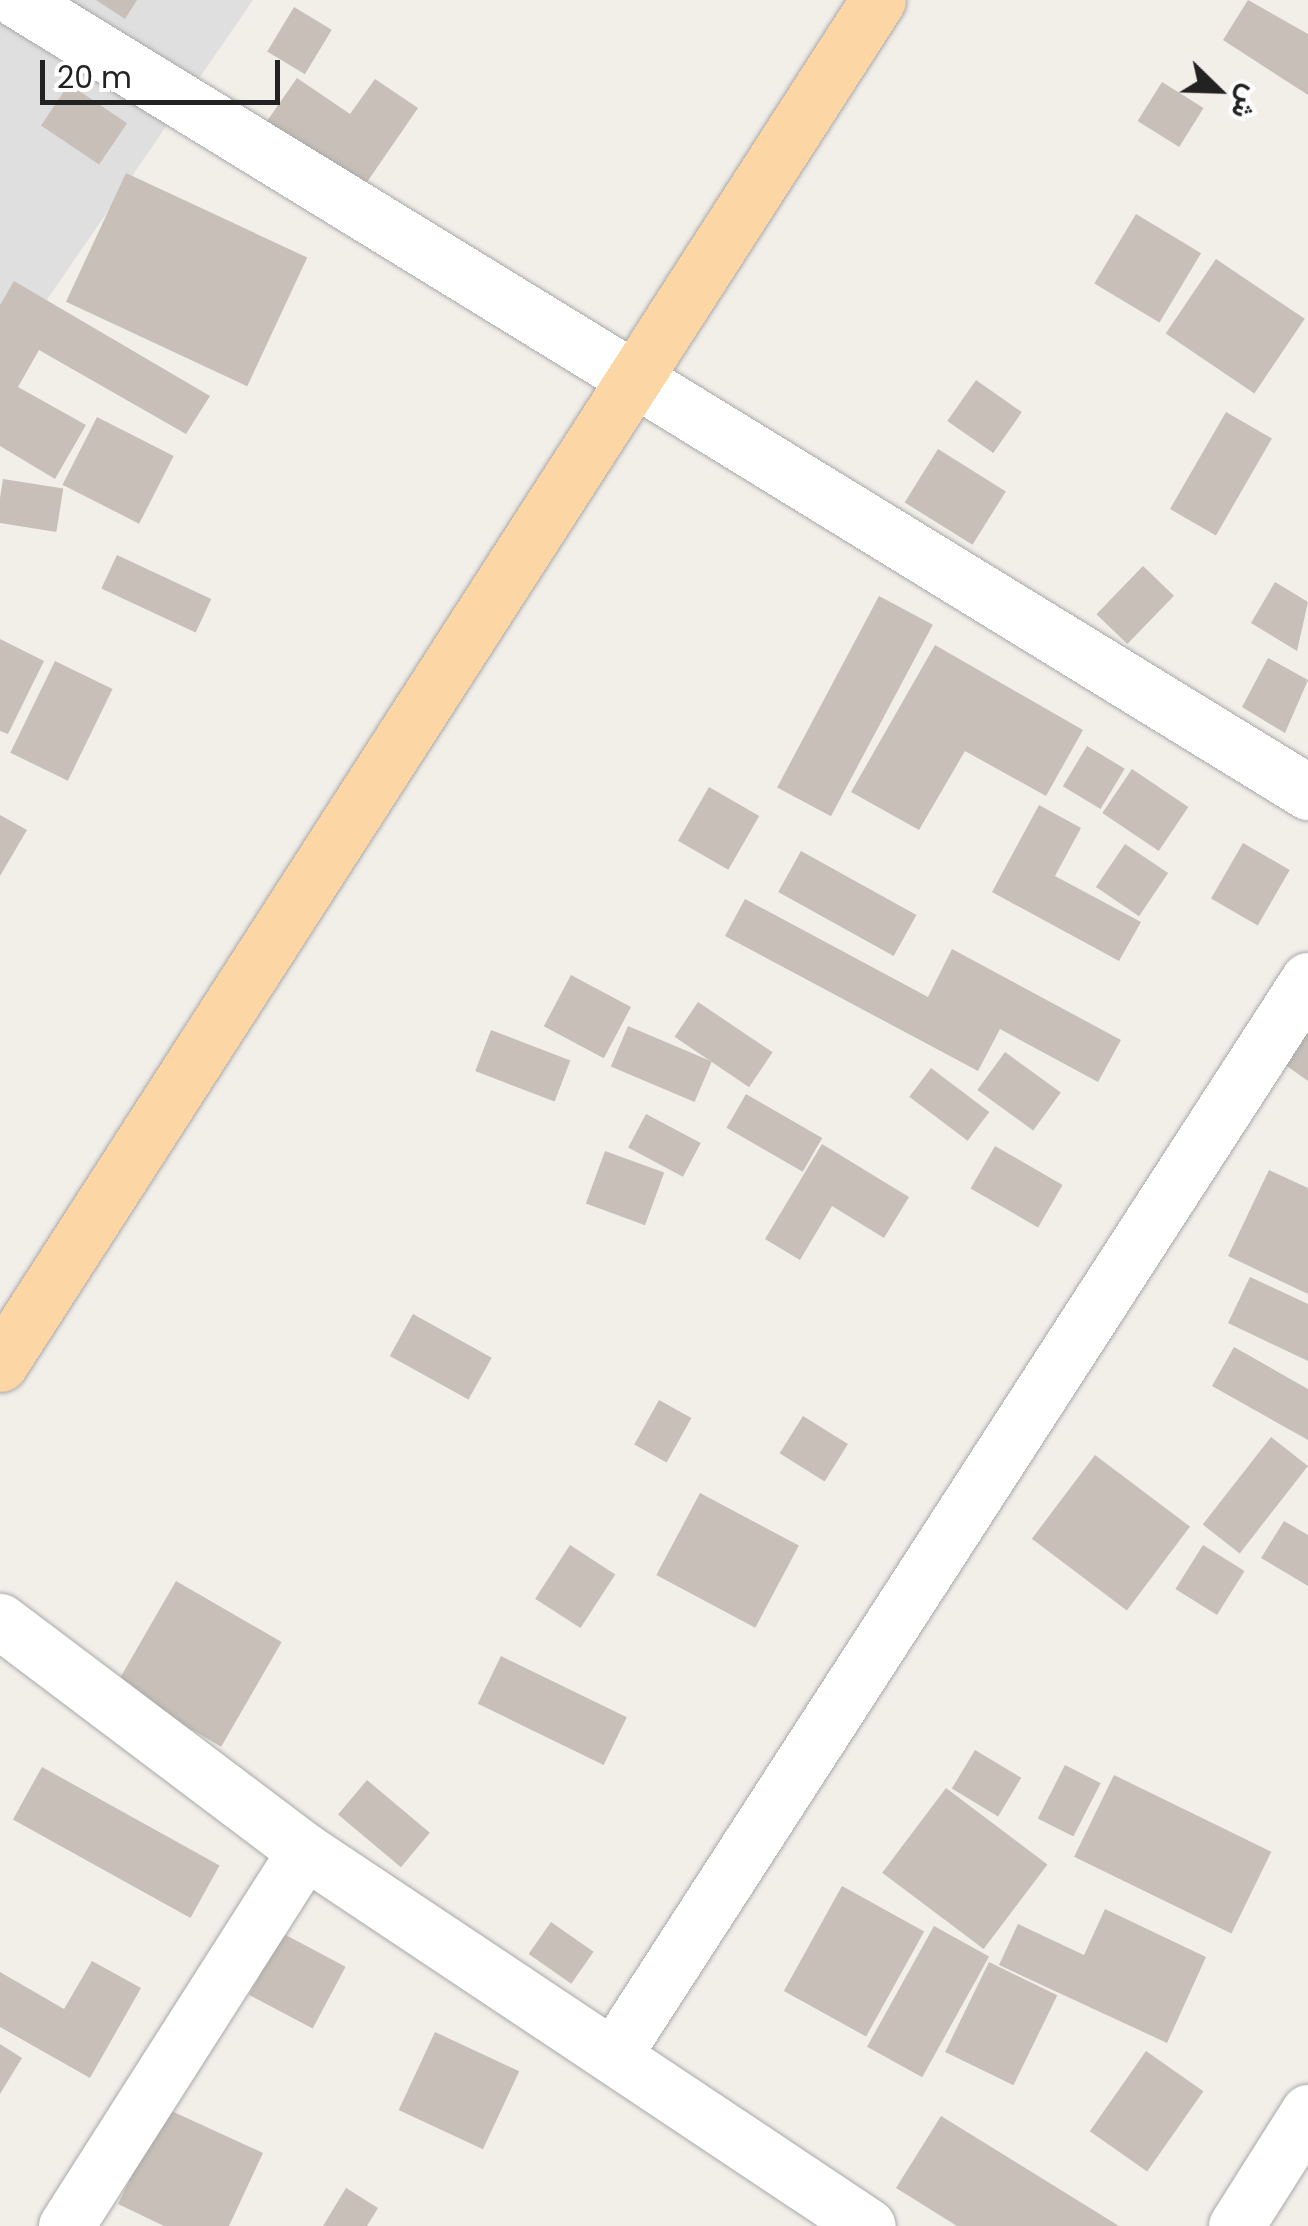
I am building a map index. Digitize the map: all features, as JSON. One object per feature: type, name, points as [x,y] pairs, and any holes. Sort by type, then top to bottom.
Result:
[{"type":"main road","points":[[0,1364],[878,0]]},
{"type":"street","points":[[16,0],[631,382],[1308,792]]},
{"type":"street","points":[[613,2056],[1308,980]]},
{"type":"street","points":[[0,1621],[305,1851],[613,2056],[793,2206],[868,2226]]},
{"type":"street","points":[[66,2226],[305,1851]]},
{"type":"street","points":[[1236,2226],[1308,2112]]},
{"type":"shaded area","points":[[0,0],[253,0],[0,368]]},
{"type":"building","points":[[96,0],[137,0],[125,19]]},
{"type":"building","points":[[1248,0],[1308,34],[1308,95],[1223,40]]},
{"type":"building","points":[[294,7],[332,30],[305,74],[267,52]]},
{"type":"building","points":[[297,78],[350,114],[375,79],[418,108],[345,214],[249,147]]},
{"type":"building","points":[[1162,82],[1204,108],[1179,147],[1138,121]]},
{"type":"building","points":[[69,84],[127,123],[99,165],[41,125]]},
{"type":"building","points":[[126,173],[307,258],[247,386],[66,302]]},
{"type":"building","points":[[1136,214],[1201,253],[1159,323],[1094,283]]},
{"type":"building","points":[[1216,259],[1305,319],[1254,393],[1166,334]]},
{"type":"building","points":[[14,281],[210,396],[186,434],[39,350],[18,387],[86,425],[55,479],[0,446],[0,305]]},
{"type":"building","points":[[976,380],[1022,412],[993,453],[947,421]]},
{"type":"building","points":[[1226,412],[1272,438],[1216,535],[1170,509]]},
{"type":"building","points":[[97,417],[174,456],[139,524],[62,485]]},
{"type":"building","points":[[938,449],[1006,491],[972,545],[905,502]]},
{"type":"building","points":[[3,479],[63,489],[56,532],[0,523]]},
{"type":"building","points":[[117,555],[211,599],[196,632],[101,589]]},
{"type":"building","points":[[1143,566],[1174,596],[1127,644],[1096,614]]},
{"type":"building","points":[[1275,582],[1308,602],[1297,651],[1251,623]]},
{"type":"building","points":[[879,596],[933,625],[831,816],[777,788]]},
{"type":"building","points":[[0,639],[44,661],[8,734],[0,731]]},
{"type":"building","points":[[935,645],[1083,730],[1046,796],[965,751],[919,830],[851,792]]},
{"type":"building","points":[[1268,658],[1308,680],[1285,733],[1242,707]]},
{"type":"building","points":[[55,661],[113,689],[68,781],[10,753]]},
{"type":"building","points":[[1087,746],[1125,769],[1101,809],[1063,786]]},
{"type":"building","points":[[1132,769],[1188,807],[1159,851],[1102,813]]},
{"type":"building","points":[[709,787],[759,816],[728,870],[678,841]]},
{"type":"building","points":[[1039,805],[1081,828],[1055,876],[1141,922],[1119,961],[992,892]]},
{"type":"building","points":[[0,815],[27,830],[0,876]]},
{"type":"building","points":[[1243,843],[1290,870],[1258,925],[1211,898]]},
{"type":"building","points":[[1125,844],[1168,873],[1139,916],[1096,887]]},
{"type":"building","points":[[801,851],[916,915],[894,956],[778,892]]},
{"type":"building","points":[[745,899],[928,997],[952,949],[1121,1040],[1098,1082],[1000,1029],[978,1071],[725,936]]},
{"type":"building","points":[[571,975],[631,1007],[604,1058],[544,1026]]},
{"type":"building","points":[[698,1002],[773,1052],[749,1087],[675,1037]]},
{"type":"building","points":[[628,1026],[712,1062],[695,1102],[611,1067]]},
{"type":"building","points":[[1308,1028],[1308,1081],[1284,1064]]},
{"type":"building","points":[[491,1030],[570,1060],[555,1102],[475,1071]]},
{"type":"building","points":[[1005,1052],[1061,1093],[1033,1131],[977,1090]]},
{"type":"building","points":[[931,1068],[989,1112],[968,1141],[909,1097]]},
{"type":"building","points":[[746,1094],[822,1138],[803,1172],[726,1128]]},
{"type":"building","points":[[646,1114],[701,1143],[683,1177],[628,1148]]},
{"type":"building","points":[[822,1144],[909,1197],[884,1238],[832,1206],[800,1260],[765,1239]]},
{"type":"building","points":[[995,1146],[1063,1185],[1038,1227],[970,1188]]},
{"type":"building","points":[[605,1151],[664,1173],[645,1225],[586,1204]]},
{"type":"building","points":[[1269,1170],[1308,1188],[1308,1294],[1228,1256]]},
{"type":"building","points":[[1250,1277],[1308,1304],[1308,1361],[1228,1323]]},
{"type":"building","points":[[413,1314],[492,1358],[468,1400],[390,1356]]},
{"type":"building","points":[[1234,1347],[1308,1389],[1308,1440],[1212,1386]]},
{"type":"building","points":[[659,1400],[691,1418],[667,1463],[634,1445]]},
{"type":"building","points":[[803,1416],[848,1444],[825,1481],[780,1453]]},
{"type":"building","points":[[1271,1437],[1308,1466],[1240,1553],[1203,1524]]},
{"type":"building","points":[[1095,1455],[1190,1527],[1127,1610],[1032,1539]]},
{"type":"building","points":[[700,1493],[799,1546],[755,1628],[656,1575]]},
{"type":"building","points":[[1284,1521],[1308,1535],[1308,1586],[1261,1558]]},
{"type":"building","points":[[570,1545],[615,1574],[580,1628],[535,1599]]},
{"type":"building","points":[[1203,1545],[1245,1571],[1217,1615],[1175,1589]]},
{"type":"building","points":[[176,1581],[282,1642],[221,1747],[116,1686]]},
{"type":"building","points":[[501,1656],[627,1717],[604,1765],[478,1704]]},
{"type":"building","points":[[975,1750],[1021,1778],[998,1816],[952,1789]]},
{"type":"building","points":[[1065,1765],[1101,1783],[1073,1837],[1038,1818]]},
{"type":"building","points":[[42,1767],[220,1865],[190,1918],[13,1819]]},
{"type":"building","points":[[1114,1775],[1271,1852],[1231,1934],[1074,1857]]},
{"type":"building","points":[[367,1780],[430,1833],[401,1867],[338,1814]]},
{"type":"building","points":[[946,1788],[1047,1864],[984,1949],[882,1873]]},
{"type":"building","points":[[842,1886],[924,1932],[866,2037],[784,1991]]},
{"type":"building","points":[[1105,1909],[1206,1957],[1167,2043],[999,1965],[1018,1924],[1084,1955]]},
{"type":"building","points":[[551,1922],[594,1952],[571,1984],[529,1954]]},
{"type":"building","points":[[934,1926],[989,1957],[922,2077],[867,2047]]},
{"type":"building","points":[[282,1933],[346,1967],[313,2029],[249,1995]]},
{"type":"building","points":[[92,1961],[141,1988],[90,2078],[0,2027],[0,1972],[64,2009]]},
{"type":"building","points":[[989,1962],[1057,1995],[1013,2085],[945,2052]]},
{"type":"building","points":[[435,2032],[519,2071],[483,2149],[399,2110]]},
{"type":"building","points":[[0,2044],[22,2058],[0,2094]]},
{"type":"building","points":[[1146,2051],[1203,2091],[1147,2171],[1090,2131]]},
{"type":"building","points":[[165,2108],[263,2153],[229,2226],[164,2226],[118,2204]]},
{"type":"building","points":[[941,2116],[1119,2226],[957,2226],[896,2188]]},
{"type":"building","points":[[346,2188],[378,2208],[367,2226],[323,2226]]}]
